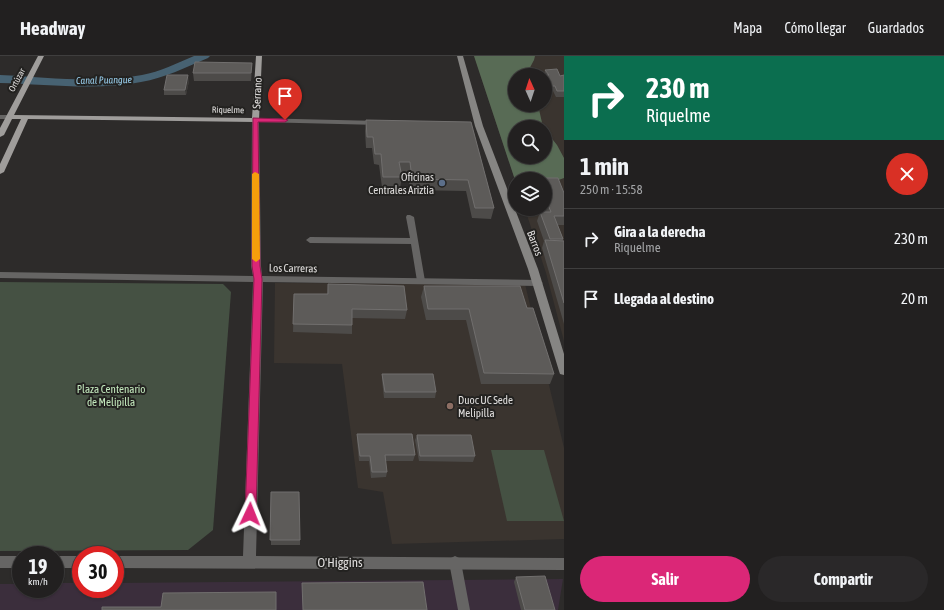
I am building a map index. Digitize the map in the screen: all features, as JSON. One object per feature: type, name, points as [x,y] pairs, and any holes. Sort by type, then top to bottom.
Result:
[{"type":"main road","name":"Ortúzar","points":[[0,135],[41,56]]},
{"type":"main road","name":"Serrano","points":[[255,120],[259,56]]},
{"type":"main road","name":"Riquelme","points":[[9,117],[255,120]]},
{"type":"main road","points":[[0,172],[26,117]]},
{"type":"street","name":"Barros","points":[[460,56],[475,126],[538,283],[561,352],[564,371]]},
{"type":"street","name":"Riquelme","points":[[0,117],[9,117]]},
{"type":"street","name":"Riquelme","points":[[255,120],[386,123]]},
{"type":"street","name":"Serrano","points":[[249,562],[258,279],[256,266],[255,120]]},
{"type":"street","name":"Los Carreras","points":[[0,275],[538,283]]},
{"type":"street","points":[[0,562],[12,562]]},
{"type":"street","name":"O'Higgins","points":[[124,562],[455,562],[564,564]]},
{"type":"lane","points":[[410,217],[421,281]]},
{"type":"lane","points":[[310,240],[414,241]]},
{"type":"lane","points":[[455,562],[464,610]]},
{"type":"shaded area","points":[[474,56],[564,56],[564,341],[546,273],[527,216],[552,216],[552,172],[512,172],[510,164],[552,164],[552,120],[508,120],[508,159]]},
{"type":"shaded area","name":"Duoc UC Sede Melipilla","points":[[275,283],[525,284],[564,448],[564,539],[392,544],[383,492],[358,488],[342,364],[274,363]]},
{"type":"shaded area","points":[[563,579],[558,610],[0,610],[0,584],[12,584],[12,598],[64,598],[64,583],[72,583],[72,598],[124,598],[124,583]]},
{"type":"green space","points":[[474,56],[535,56],[530,68],[508,68],[508,112],[540,112],[541,120],[508,120],[508,159]]},
{"type":"green space","points":[[552,139],[564,158],[564,178],[553,182],[552,172],[512,172],[510,164],[552,164]]},
{"type":"green space","name":"Plaza Centenario de Melipilla","points":[[0,282],[223,284],[231,292],[213,530],[188,550],[124,550],[124,546],[72,546],[72,551],[64,551],[64,546],[12,546],[12,551],[0,551]]},
{"type":"green space","points":[[491,450],[544,450],[564,521],[507,521]]},
{"type":"building","points":[[195,62],[252,63],[251,73],[193,73]]},
{"type":"building","points":[[552,69],[557,69],[560,76],[564,75],[564,91],[557,91],[555,86],[552,86]]},
{"type":"building","points":[[167,75],[188,75],[185,90],[164,90]]},
{"type":"building","points":[[366,120],[471,122],[494,208],[475,208],[468,180],[412,179],[410,162],[399,162],[402,177],[383,177],[381,154],[375,154],[373,137],[367,137]]},
{"type":"building","points":[[552,178],[558,178],[564,193],[564,216],[554,216],[563,239],[550,239],[541,216],[552,216]]},
{"type":"building","points":[[545,240],[564,241],[564,303]]},
{"type":"building","points":[[328,284],[404,286],[407,310],[352,309],[352,325],[293,324],[294,294],[328,294]]},
{"type":"building","points":[[424,286],[520,286],[527,308],[533,308],[554,374],[484,373],[469,309],[428,309]]},
{"type":"building","points":[[382,374],[433,374],[436,392],[385,392]]},
{"type":"building","points":[[357,434],[412,434],[415,455],[385,455],[387,472],[372,472],[370,456],[360,456]]},
{"type":"building","points":[[417,435],[471,435],[475,456],[420,456]]},
{"type":"building","points":[[271,492],[299,492],[300,540],[270,540]]},
{"type":"building","points":[[545,576],[555,610],[525,610],[516,577]]},
{"type":"building","points":[[423,582],[427,610],[303,610],[302,583]]},
{"type":"building","points":[[276,592],[276,610],[102,610],[102,607],[161,607],[163,593]]},
{"type":"waterway","name":"Canal Puangue","points":[[0,79],[70,82],[123,81],[148,77],[204,56]]},
{"type":"slow traffic","points":[[255,174],[256,259]]},
{"type":"place","name":"Oficinas Centrales Ariztia","points":[[442,183]]},
{"type":"place","name":"Duoc UC Sede Melipilla","points":[[450,406]]},
{"type":"route","points":[[250,514],[258,279],[256,266],[255,120],[285,120]]}]
